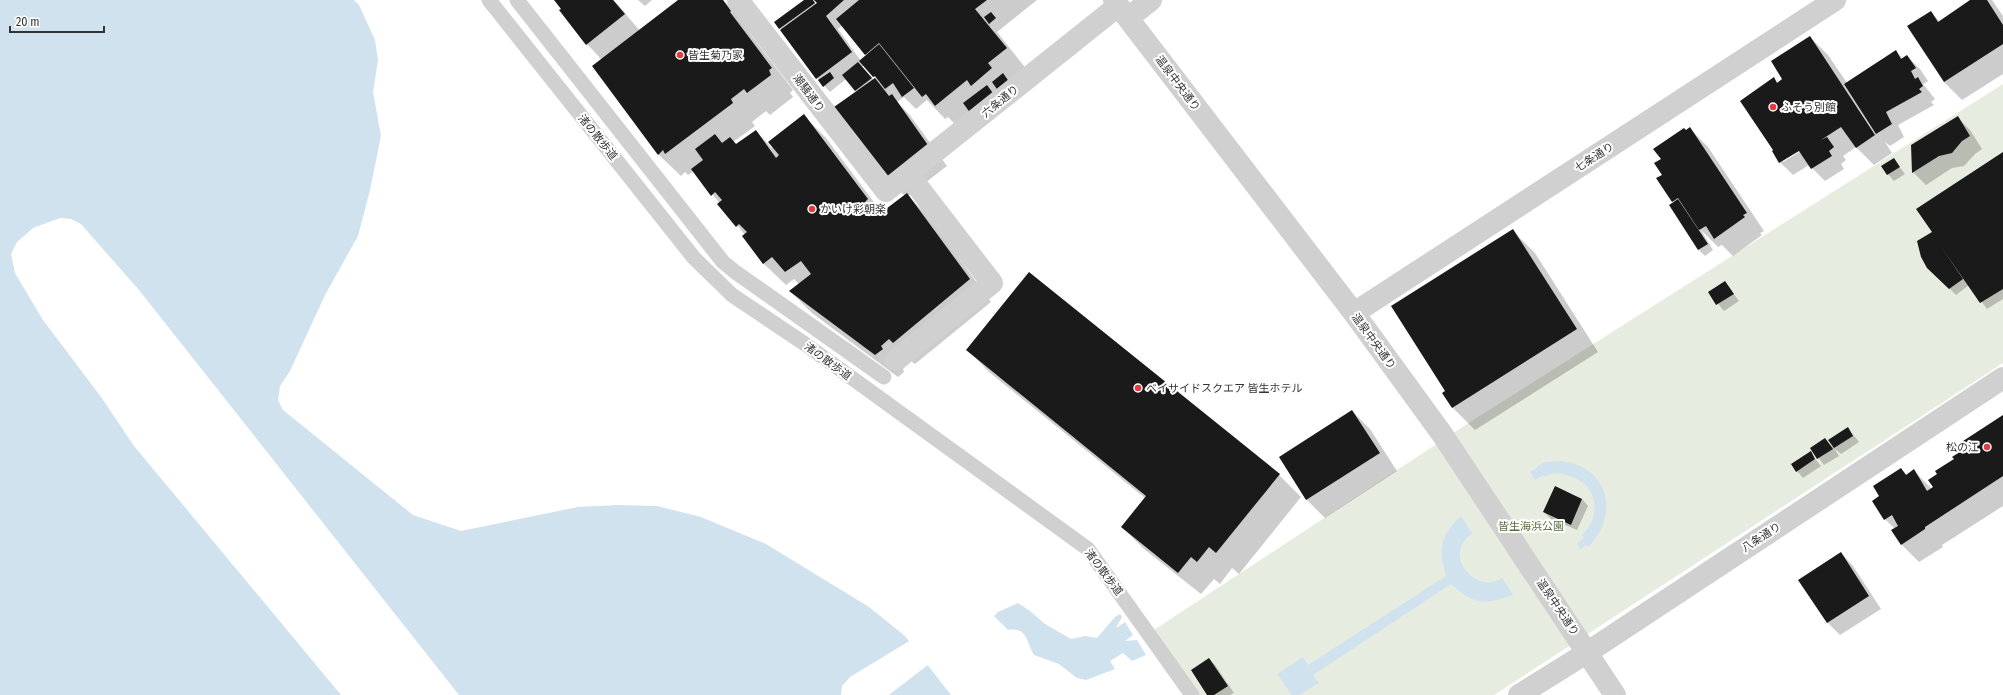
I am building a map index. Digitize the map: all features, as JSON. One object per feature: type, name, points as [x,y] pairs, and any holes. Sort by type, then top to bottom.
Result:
[{"type":"street","name":"潮騒通り","points":[[738,0],[880,186]]},
{"type":"street","name":"六条通り","points":[[880,186],[886,191],[1120,8],[1151,0]]},
{"type":"street","name":"七条通り","points":[[1354,313],[1835,0]]},
{"type":"street","name":"温泉中央通り","points":[[1120,8],[1354,313],[1442,434],[1616,695]]},
{"type":"street","points":[[890,368],[992,283],[908,174]]},
{"type":"street","name":"八条通り","points":[[1518,695],[1588,652],[2003,378]]},
{"type":"lane","name":"渚の散歩道","points":[[489,0],[694,258],[732,295],[874,394],[1088,549],[1192,695]]},
{"type":"lane","points":[[517,0],[723,262],[734,271],[890,368],[874,394]]},
{"type":"green space","name":"皆生海浜公園","points":[[2003,84],[2003,363],[1494,695],[1199,695],[1154,630],[1464,426]]},
{"type":"water","points":[[0,0],[354,0],[359,5],[375,40],[378,60],[373,92],[381,136],[370,190],[358,236],[325,295],[290,371],[280,386],[278,400],[283,410],[413,515],[461,531],[578,507],[618,505],[657,506],[701,517],[766,544],[869,607],[905,636],[951,695],[456,695],[193,362],[80,225],[61,220],[34,230],[19,243],[13,255],[17,272],[44,317],[136,444],[344,695],[0,695]]},
{"type":"water","points":[[1560,461],[1576,464],[1589,471],[1599,481],[1604,493],[1606,506],[1604,520],[1598,534],[1588,547],[1586,545],[1580,549],[1577,543],[1584,538],[1582,535],[1589,527],[1595,509],[1594,500],[1585,484],[1566,475],[1556,473],[1545,477],[1544,475],[1535,480],[1530,472],[1545,462]]},
{"type":"water","points":[[1461,516],[1472,533],[1463,543],[1460,553],[1461,562],[1465,569],[1470,575],[1478,580],[1486,582],[1494,582],[1502,578],[1513,595],[1494,600],[1480,601],[1466,596],[1451,584],[1313,675],[1319,683],[1299,695],[1292,695],[1277,674],[1303,657],[1308,665],[1446,576],[1442,558],[1443,543],[1449,530]]},
{"type":"water","points":[[1018,603],[1045,624],[1071,639],[1085,636],[1097,638],[1115,617],[1120,614],[1122,617],[1116,628],[1125,622],[1133,635],[1125,641],[1137,640],[1146,655],[1132,661],[1123,653],[1110,661],[1115,669],[1086,680],[1077,678],[1059,664],[1034,655],[1026,636],[1023,633],[1015,630],[1008,630],[994,616],[998,612]]},
{"type":"pier","points":[[60,218],[71,219],[81,224],[139,290],[459,695],[453,695],[429,667],[135,292],[79,227],[70,223],[61,222],[29,235],[20,244],[15,255],[15,260],[19,271],[45,316],[105,394],[137,443],[346,695],[341,695],[134,446],[101,397],[43,320],[15,273],[11,254],[17,242],[33,228]]},
{"type":"pier","points":[[911,640],[929,664],[889,695],[841,695],[842,686],[850,677]]},
{"type":"building","points":[[554,0],[613,0],[625,14],[586,45],[559,10],[561,9]]},
{"type":"building","points":[[678,0],[723,0],[731,11],[730,12],[772,68],[769,70],[771,75],[747,93],[744,89],[731,99],[733,103],[665,154],[663,150],[658,155],[592,66]]},
{"type":"building","points":[[804,0],[813,0],[815,3],[779,29],[774,22]]},
{"type":"building","points":[[814,0],[844,0],[826,16],[852,52],[816,79],[780,30],[817,3]]},
{"type":"building","points":[[859,0],[987,0],[975,9],[1007,48],[988,63],[992,68],[971,86],[967,80],[935,106],[926,94],[922,97],[879,43],[865,55],[836,19]]},
{"type":"building","points":[[1970,0],[1987,0],[2003,25],[2003,44],[1944,82],[1907,26],[1931,11],[1938,22]]},
{"type":"building","points":[[991,12],[996,18],[989,24],[984,17]]},
{"type":"building","points":[[1810,36],[1875,135],[1856,148],[1841,127],[1821,140],[1827,137],[1834,147],[1829,151],[1832,156],[1811,169],[1799,151],[1779,163],[1772,151],[1773,150],[1740,101],[1774,77],[1777,83],[1782,79],[1771,61]]},
{"type":"building","points":[[879,44],[914,88],[902,97],[893,83],[885,89],[875,76],[873,77],[859,61]]},
{"type":"building","points":[[1896,50],[1901,59],[1907,55],[1916,68],[1911,71],[1915,79],[1918,77],[1923,86],[1919,89],[1922,92],[1886,112],[1892,124],[1876,134],[1844,84]]},
{"type":"building","points":[[858,62],[872,78],[855,91],[842,75]]},
{"type":"building","points":[[830,72],[834,78],[823,87],[818,80]]},
{"type":"building","points":[[1003,73],[1010,83],[999,92],[992,82]]},
{"type":"building","points":[[875,78],[889,96],[892,94],[930,148],[888,179],[834,107]]},
{"type":"building","points":[[987,85],[995,96],[971,114],[963,103]]},
{"type":"building","points":[[804,114],[868,199],[863,204],[872,216],[877,213],[878,215],[907,193],[970,279],[893,343],[889,339],[881,346],[883,349],[875,355],[789,291],[811,274],[801,261],[785,272],[772,257],[763,264],[742,236],[747,232],[739,224],[736,227],[717,204],[722,200],[715,192],[711,196],[691,169],[703,160],[695,149],[715,134],[722,143],[730,137],[736,144],[756,130],[776,158],[779,155],[768,142]]},
{"type":"building","points":[[1958,116],[1970,136],[1962,141],[1952,153],[1939,156],[1912,173],[1911,145]]},
{"type":"building","points":[[1690,127],[1747,213],[1743,215],[1745,217],[1714,239],[1706,226],[1699,230],[1678,198],[1672,202],[1656,178],[1662,175],[1654,163],[1661,159],[1653,149],[1684,128],[1686,130]]},
{"type":"building","points":[[2003,152],[2003,289],[1980,303],[1940,245],[1963,279],[1949,289],[1927,268],[1921,257],[1917,241],[1932,232],[1916,209]]},
{"type":"building","points":[[1894,158],[1900,167],[1887,175],[1881,166]]},
{"type":"building","points":[[1678,199],[1708,244],[1698,250],[1669,205]]},
{"type":"building","points":[[1513,229],[1577,329],[1452,408],[1442,393],[1445,391],[1391,306]]},
{"type":"building","points":[[1029,272],[1280,474],[1216,553],[1209,547],[1197,562],[1191,557],[1178,573],[1121,527],[1146,496],[966,350]]},
{"type":"building","points":[[1725,281],[1734,294],[1716,305],[1708,292]]},
{"type":"building","points":[[1352,410],[1380,453],[1306,500],[1279,457]]},
{"type":"building","points":[[2003,415],[2003,476],[1925,527],[1925,529],[1901,545],[1891,530],[1898,526],[1892,515],[1884,520],[1872,501],[1879,496],[1873,486],[1901,468],[1906,475],[1914,469],[1927,491],[1933,487],[1928,480],[1937,474],[1935,471],[1954,459],[1952,457],[1964,449],[1960,443]]},
{"type":"building","points":[[1848,427],[1853,436],[1834,448],[1828,440]]},
{"type":"building","points":[[1825,438],[1833,449],[1817,459],[1810,448]]},
{"type":"building","points":[[1811,451],[1815,459],[1796,472],[1791,464]]},
{"type":"building","points":[[1555,486],[1582,499],[1571,525],[1543,512]]},
{"type":"building","points":[[1841,552],[1869,596],[1827,623],[1798,580]]},
{"type":"building","points":[[1209,658],[1228,686],[1214,695],[1207,695],[1191,670]]},
{"type":"place","name":"皆生菊乃家","points":[[680,55]]},
{"type":"place","name":"ふそう別館","points":[[1773,107]]},
{"type":"place","name":"かいけ彩朝楽","points":[[812,209]]},
{"type":"place","name":"ベイサイドスクエア 皆生ホテル","points":[[1138,388]]},
{"type":"place","name":"松の江","points":[[1987,447]]}]
